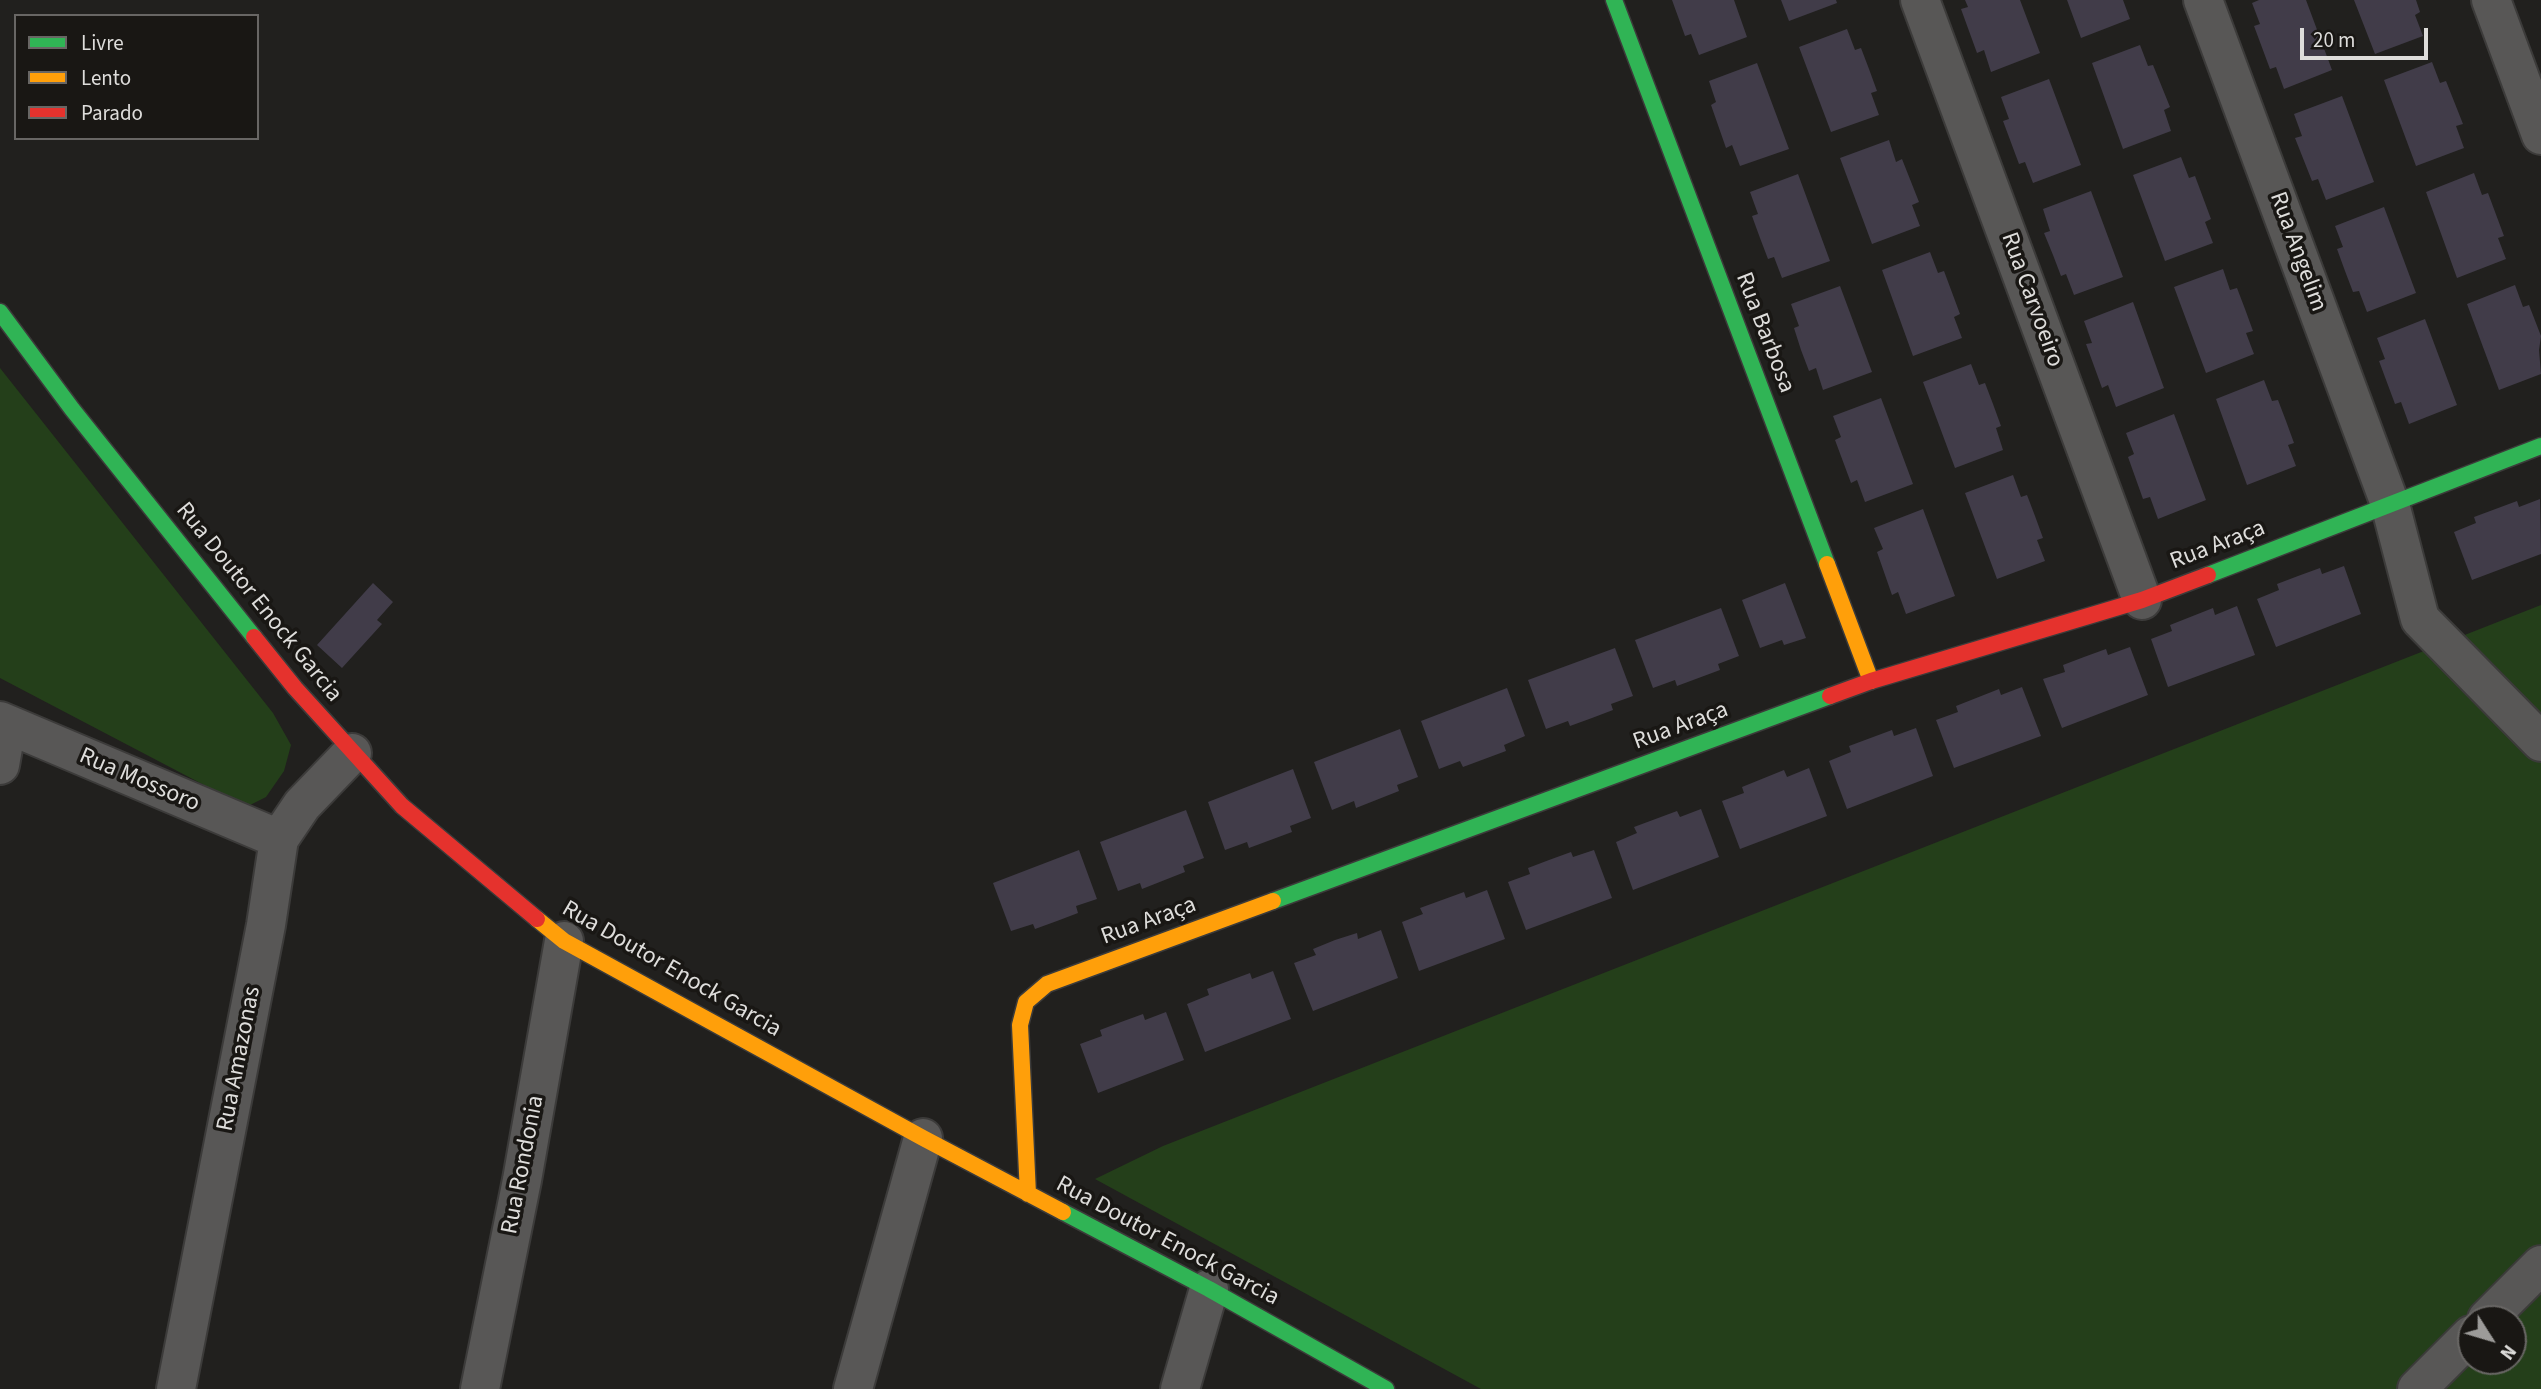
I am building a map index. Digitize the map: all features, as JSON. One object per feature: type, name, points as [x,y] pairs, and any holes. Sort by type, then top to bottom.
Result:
[{"type":"street","name":"Rua Barbosa","points":[[1614,0],[1871,681]]},
{"type":"street","name":"Rua Carvoeiro","points":[[1920,0],[2142,600]]},
{"type":"street","name":"Rua Angelim","points":[[2203,0],[2390,505],[2420,619],[2541,741]]},
{"type":"street","points":[[2491,0],[2541,135]]},
{"type":"street","name":"Rua Doutor Enock Garcia","points":[[0,312],[72,409],[295,688],[352,753],[402,806],[565,941],[923,1138],[1209,1289],[1386,1389]]},
{"type":"street","name":"Rua Araça","points":[[1028,1194],[1020,1025],[1026,1002],[1047,984],[1871,681],[2142,600],[2541,446]]},
{"type":"street","points":[[0,765],[3,723]]},
{"type":"street","name":"Rua Mossoro","points":[[3,723],[279,839]]},
{"type":"street","name":"Rua Amazonas","points":[[176,1389],[266,925],[279,839],[302,805],[352,753]]},
{"type":"street","name":"Rua Rondonia","points":[[480,1389],[522,1180],[565,941]]},
{"type":"street","points":[[853,1389],[923,1138]]},
{"type":"street","points":[[2501,1305],[2541,1265]]},
{"type":"street","points":[[1180,1389],[1209,1289]]},
{"type":"street","points":[[2417,1389],[2457,1349]]},
{"type":"green space","points":[[0,368],[273,713],[291,745],[284,771],[266,797],[246,807],[0,678]]},
{"type":"green space","points":[[2541,605],[2541,1389],[1481,1389],[1095,1179],[1163,1146]]},
{"type":"building","points":[[1672,0],[1734,0],[1747,37],[1699,55],[1691,34],[1685,36]]},
{"type":"building","points":[[1781,0],[1836,0],[1837,3],[1789,21]]},
{"type":"building","points":[[1965,0],[2020,0],[2040,53],[1991,72],[1984,50],[1977,53],[1961,9],[1968,7]]},
{"type":"building","points":[[2067,0],[2123,0],[2130,19],[2081,38]]},
{"type":"building","points":[[2259,0],[2306,0],[2332,70],[2284,89],[2276,67],[2270,69],[2254,26],[2260,24],[2252,3]]},
{"type":"building","points":[[2354,0],[2416,0],[2420,12],[2415,15],[2423,36],[2375,54]]},
{"type":"building","points":[[1847,29],[1855,50],[1861,48],[1869,69],[1877,91],[1871,93],[1879,115],[1831,132],[1799,47]]},
{"type":"building","points":[[2140,45],[2148,66],[2153,65],[2170,107],[2164,110],[2171,131],[2123,149],[2092,63]]},
{"type":"building","points":[[2432,62],[2440,83],[2446,81],[2463,124],[2456,126],[2464,148],[2416,166],[2384,80]]},
{"type":"building","points":[[1757,63],[1789,149],[1740,166],[1732,145],[1726,148],[1711,105],[1716,102],[1709,81]]},
{"type":"building","points":[[2049,79],[2081,165],[2033,183],[2025,162],[2019,164],[2003,121],[2009,119],[2001,97]]},
{"type":"building","points":[[2342,96],[2374,182],[2326,200],[2318,179],[2312,181],[2295,138],[2302,136],[2294,114]]},
{"type":"building","points":[[1889,140],[1896,162],[1902,159],[1919,202],[1912,205],[1920,226],[1872,244],[1840,158]]},
{"type":"building","points":[[2181,157],[2189,178],[2195,176],[2211,219],[2205,222],[2213,243],[2165,261],[2133,175]]},
{"type":"building","points":[[2474,173],[2482,195],[2488,193],[2504,236],[2498,238],[2506,259],[2457,278],[2426,192]]},
{"type":"building","points":[[1798,174],[1830,261],[1782,278],[1774,257],[1768,259],[1760,238],[1752,216],[1758,214],[1750,192]]},
{"type":"building","points":[[2091,191],[2123,277],[2074,295],[2066,274],[2061,276],[2044,233],[2050,231],[2043,209]]},
{"type":"building","points":[[2384,207],[2416,293],[2367,312],[2359,291],[2353,292],[2345,271],[2337,249],[2343,247],[2335,226]]},
{"type":"building","points":[[1930,252],[1938,273],[1944,271],[1960,314],[1954,317],[1962,338],[1913,356],[1882,270]]},
{"type":"building","points":[[2223,269],[2230,290],[2237,288],[2245,309],[2253,331],[2246,333],[2254,354],[2206,373],[2174,287]]},
{"type":"building","points":[[2515,285],[2523,307],[2529,305],[2541,336],[2541,374],[2499,390],[2467,304]]},
{"type":"building","points":[[1840,286],[1872,372],[1823,390],[1816,368],[1809,371],[1801,350],[1794,328],[1799,326],[1791,304]]},
{"type":"building","points":[[2133,302],[2164,388],[2116,407],[2108,385],[2102,388],[2086,344],[2092,343],[2084,321]]},
{"type":"building","points":[[2425,319],[2457,405],[2409,424],[2401,402],[2395,404],[2379,361],[2385,359],[2377,338]]},
{"type":"building","points":[[1971,364],[1979,385],[1985,383],[1993,404],[2001,426],[1996,428],[2003,450],[1955,468],[1923,382]]},
{"type":"building","points":[[2264,380],[2272,401],[2278,400],[2286,421],[2294,443],[2288,445],[2296,466],[2247,485],[2216,399]]},
{"type":"building","points":[[1881,398],[1913,484],[1865,502],[1857,480],[1851,483],[1835,440],[1841,437],[1833,416]]},
{"type":"building","points":[[2174,414],[2206,500],[2158,519],[2150,497],[2143,499],[2128,457],[2134,454],[2126,433]]},
{"type":"building","points":[[2013,475],[2021,497],[2027,495],[2035,516],[2043,538],[2037,540],[2045,561],[1997,579],[1965,493]]},
{"type":"building","points":[[2540,499],[2541,554],[2472,580],[2454,532],[2476,523],[2474,517],[2517,501],[2519,507]]},
{"type":"building","points":[[1923,509],[1955,596],[1906,614],[1898,592],[1892,595],[1877,552],[1883,549],[1874,528]]},
{"type":"building","points":[[2344,566],[2361,614],[2276,647],[2257,599],[2279,590],[2277,584],[2298,576],[2320,568],[2322,574]]},
{"type":"building","points":[[373,583],[393,602],[377,620],[382,624],[342,668],[317,645]]},
{"type":"building","points":[[1785,583],[1806,638],[1784,645],[1782,640],[1760,648],[1742,600]]},
{"type":"building","points":[[2237,606],[2255,655],[2168,687],[2151,639],[2172,631],[2170,625],[2213,608],[2215,615]]},
{"type":"building","points":[[1721,608],[1739,656],[1718,664],[1720,670],[1677,686],[1675,680],[1653,688],[1635,640]]},
{"type":"building","points":[[2130,647],[2148,695],[2062,728],[2043,679],[2065,672],[2063,665],[2084,657],[2106,649],[2108,655]]},
{"type":"building","points":[[1615,648],[1633,696],[1611,704],[1613,710],[1592,718],[1570,726],[1568,721],[1546,729],[1528,680]]},
{"type":"building","points":[[2022,687],[2041,736],[1954,768],[1936,720],[1958,712],[1956,706],[1999,689],[2001,695]]},
{"type":"building","points":[[1507,688],[1525,736],[1504,745],[1506,751],[1463,767],[1460,761],[1439,769],[1421,721]]},
{"type":"building","points":[[1916,728],[1933,776],[1847,809],[1829,761],[1851,752],[1849,746],[1892,730],[1894,736]]},
{"type":"building","points":[[1400,729],[1418,777],[1397,785],[1399,791],[1356,808],[1354,801],[1332,810],[1314,762]]},
{"type":"building","points":[[1809,768],[1827,816],[1740,849],[1722,801],[1744,793],[1742,787],[1784,770],[1787,777]]},
{"type":"building","points":[[1293,769],[1311,818],[1290,826],[1292,832],[1249,848],[1247,842],[1225,850],[1208,802]]},
{"type":"building","points":[[1701,809],[1719,857],[1633,890],[1616,842],[1637,833],[1634,827],[1677,811],[1680,817]]},
{"type":"building","points":[[1186,810],[1204,858],[1183,866],[1185,872],[1142,889],[1140,883],[1118,891],[1100,842]]},
{"type":"building","points":[[1079,850],[1097,899],[1076,906],[1078,913],[1057,921],[1035,929],[1033,924],[1011,931],[993,883]]},
{"type":"building","points":[[1594,850],[1612,898],[1526,930],[1508,882],[1530,874],[1528,868],[1549,860],[1571,852],[1573,857]]},
{"type":"building","points":[[1487,890],[1505,939],[1419,971],[1402,922],[1423,914],[1420,908],[1464,892],[1466,898]]},
{"type":"building","points":[[1381,930],[1398,978],[1313,1011],[1294,963],[1316,955],[1313,949],[1335,940],[1357,933],[1358,939]]},
{"type":"building","points":[[1273,971],[1291,1019],[1205,1052],[1187,1004],[1209,995],[1207,989],[1250,973],[1252,979]]},
{"type":"building","points":[[1166,1012],[1184,1060],[1098,1093],[1080,1044],[1102,1036],[1100,1030],[1121,1022],[1143,1014],[1145,1020]]},
{"type":"traffic: fast","points":[[1614,0],[1827,564]]},
{"type":"traffic: fast","points":[[0,312],[72,409],[254,637]]},
{"type":"traffic: fast","points":[[2208,575],[2541,446]]},
{"type":"traffic: fast","points":[[1273,901],[1830,696]]},
{"type":"traffic: fast","points":[[1063,1212],[1209,1289],[1386,1389]]},
{"type":"traffic: slow","points":[[1827,564],[1871,681]]},
{"type":"traffic: slow","points":[[1028,1194],[1020,1025],[1026,1002],[1047,984],[1273,901]]},
{"type":"traffic: slow","points":[[537,919],[564,941],[1063,1212]]},
{"type":"traffic: jam","points":[[1830,696],[1871,681],[2142,600],[2208,575]]},
{"type":"traffic: jam","points":[[254,637],[295,688],[402,806],[537,919]]}]
